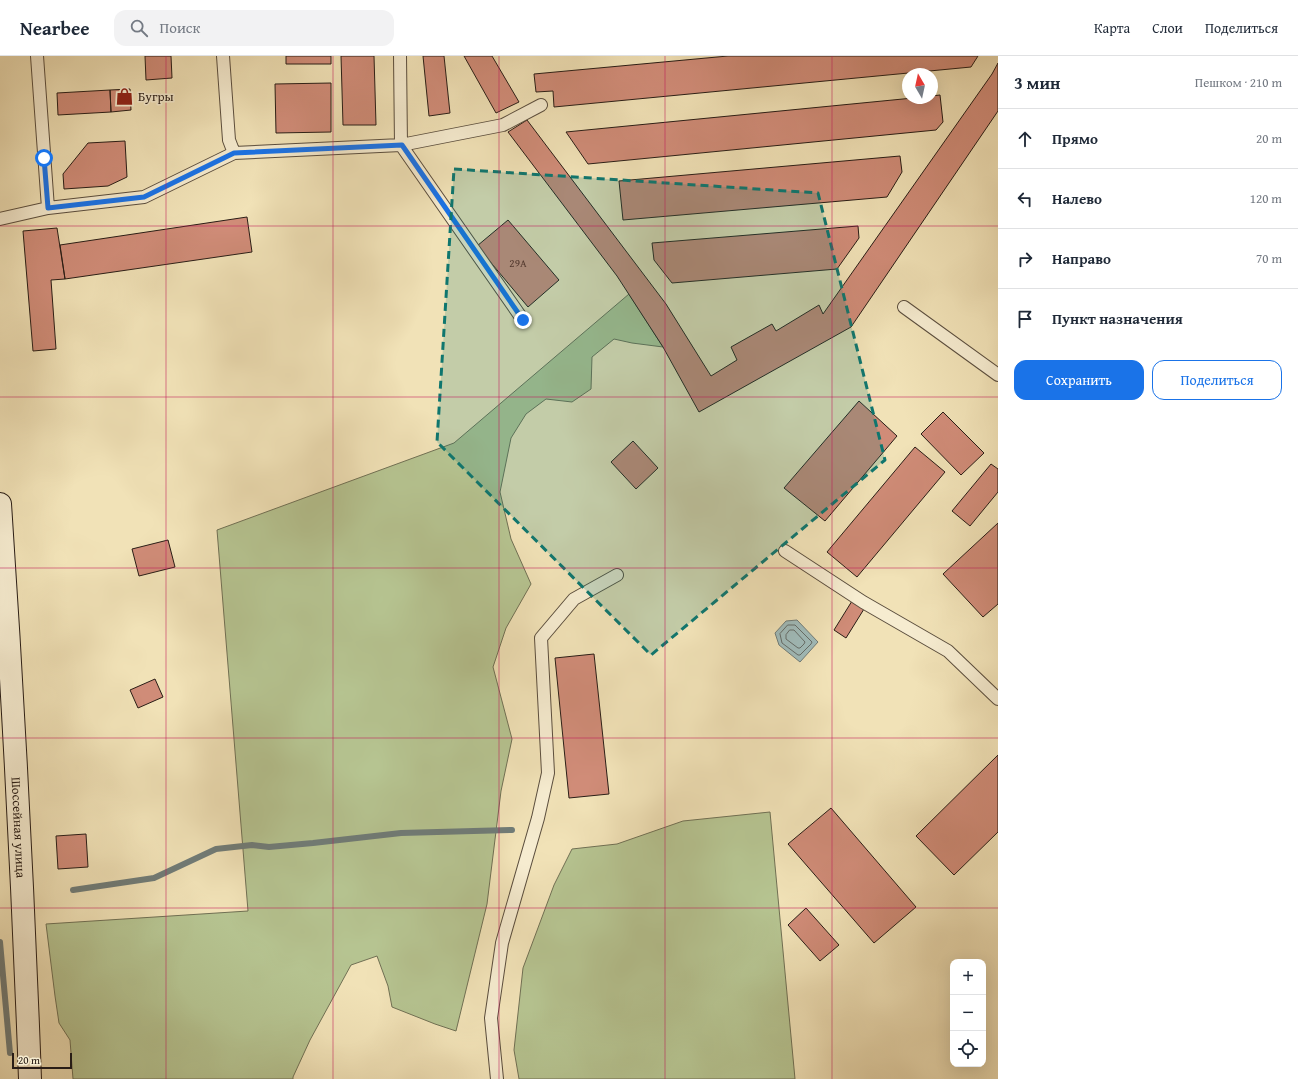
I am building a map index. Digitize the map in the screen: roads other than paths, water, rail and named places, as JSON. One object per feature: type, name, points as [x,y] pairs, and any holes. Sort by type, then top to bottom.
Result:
[{"type":"main road","name":"Шоссейная улица","points":[[0,504],[5,650],[24,921],[30,1079]]},
{"type":"lane","points":[[37,56],[48,208]]},
{"type":"lane","points":[[222,56],[229,140],[234,153]]},
{"type":"lane","points":[[400,56],[402,145],[523,320]]},
{"type":"lane","points":[[0,219],[48,208],[144,197],[234,153],[402,145],[503,125],[541,105]]},
{"type":"lane","points":[[904,307],[998,375]]},
{"type":"lane","points":[[786,551],[863,602],[948,652],[998,699]]},
{"type":"lane","points":[[497,1079],[491,1018],[502,943],[538,818],[548,772],[542,638],[574,599],[617,575]]},
{"type":"water","points":[[797,620],[818,642],[800,662],[779,645],[775,633],[786,621]]},
{"type":"waterway","points":[[73,890],[154,878],[216,849],[252,845],[269,847],[401,833],[512,830]]},
{"type":"waterway","points":[[0,942],[10,1053]]},
{"type":"place","name":"Бугры","points":[[125,96]]}]
